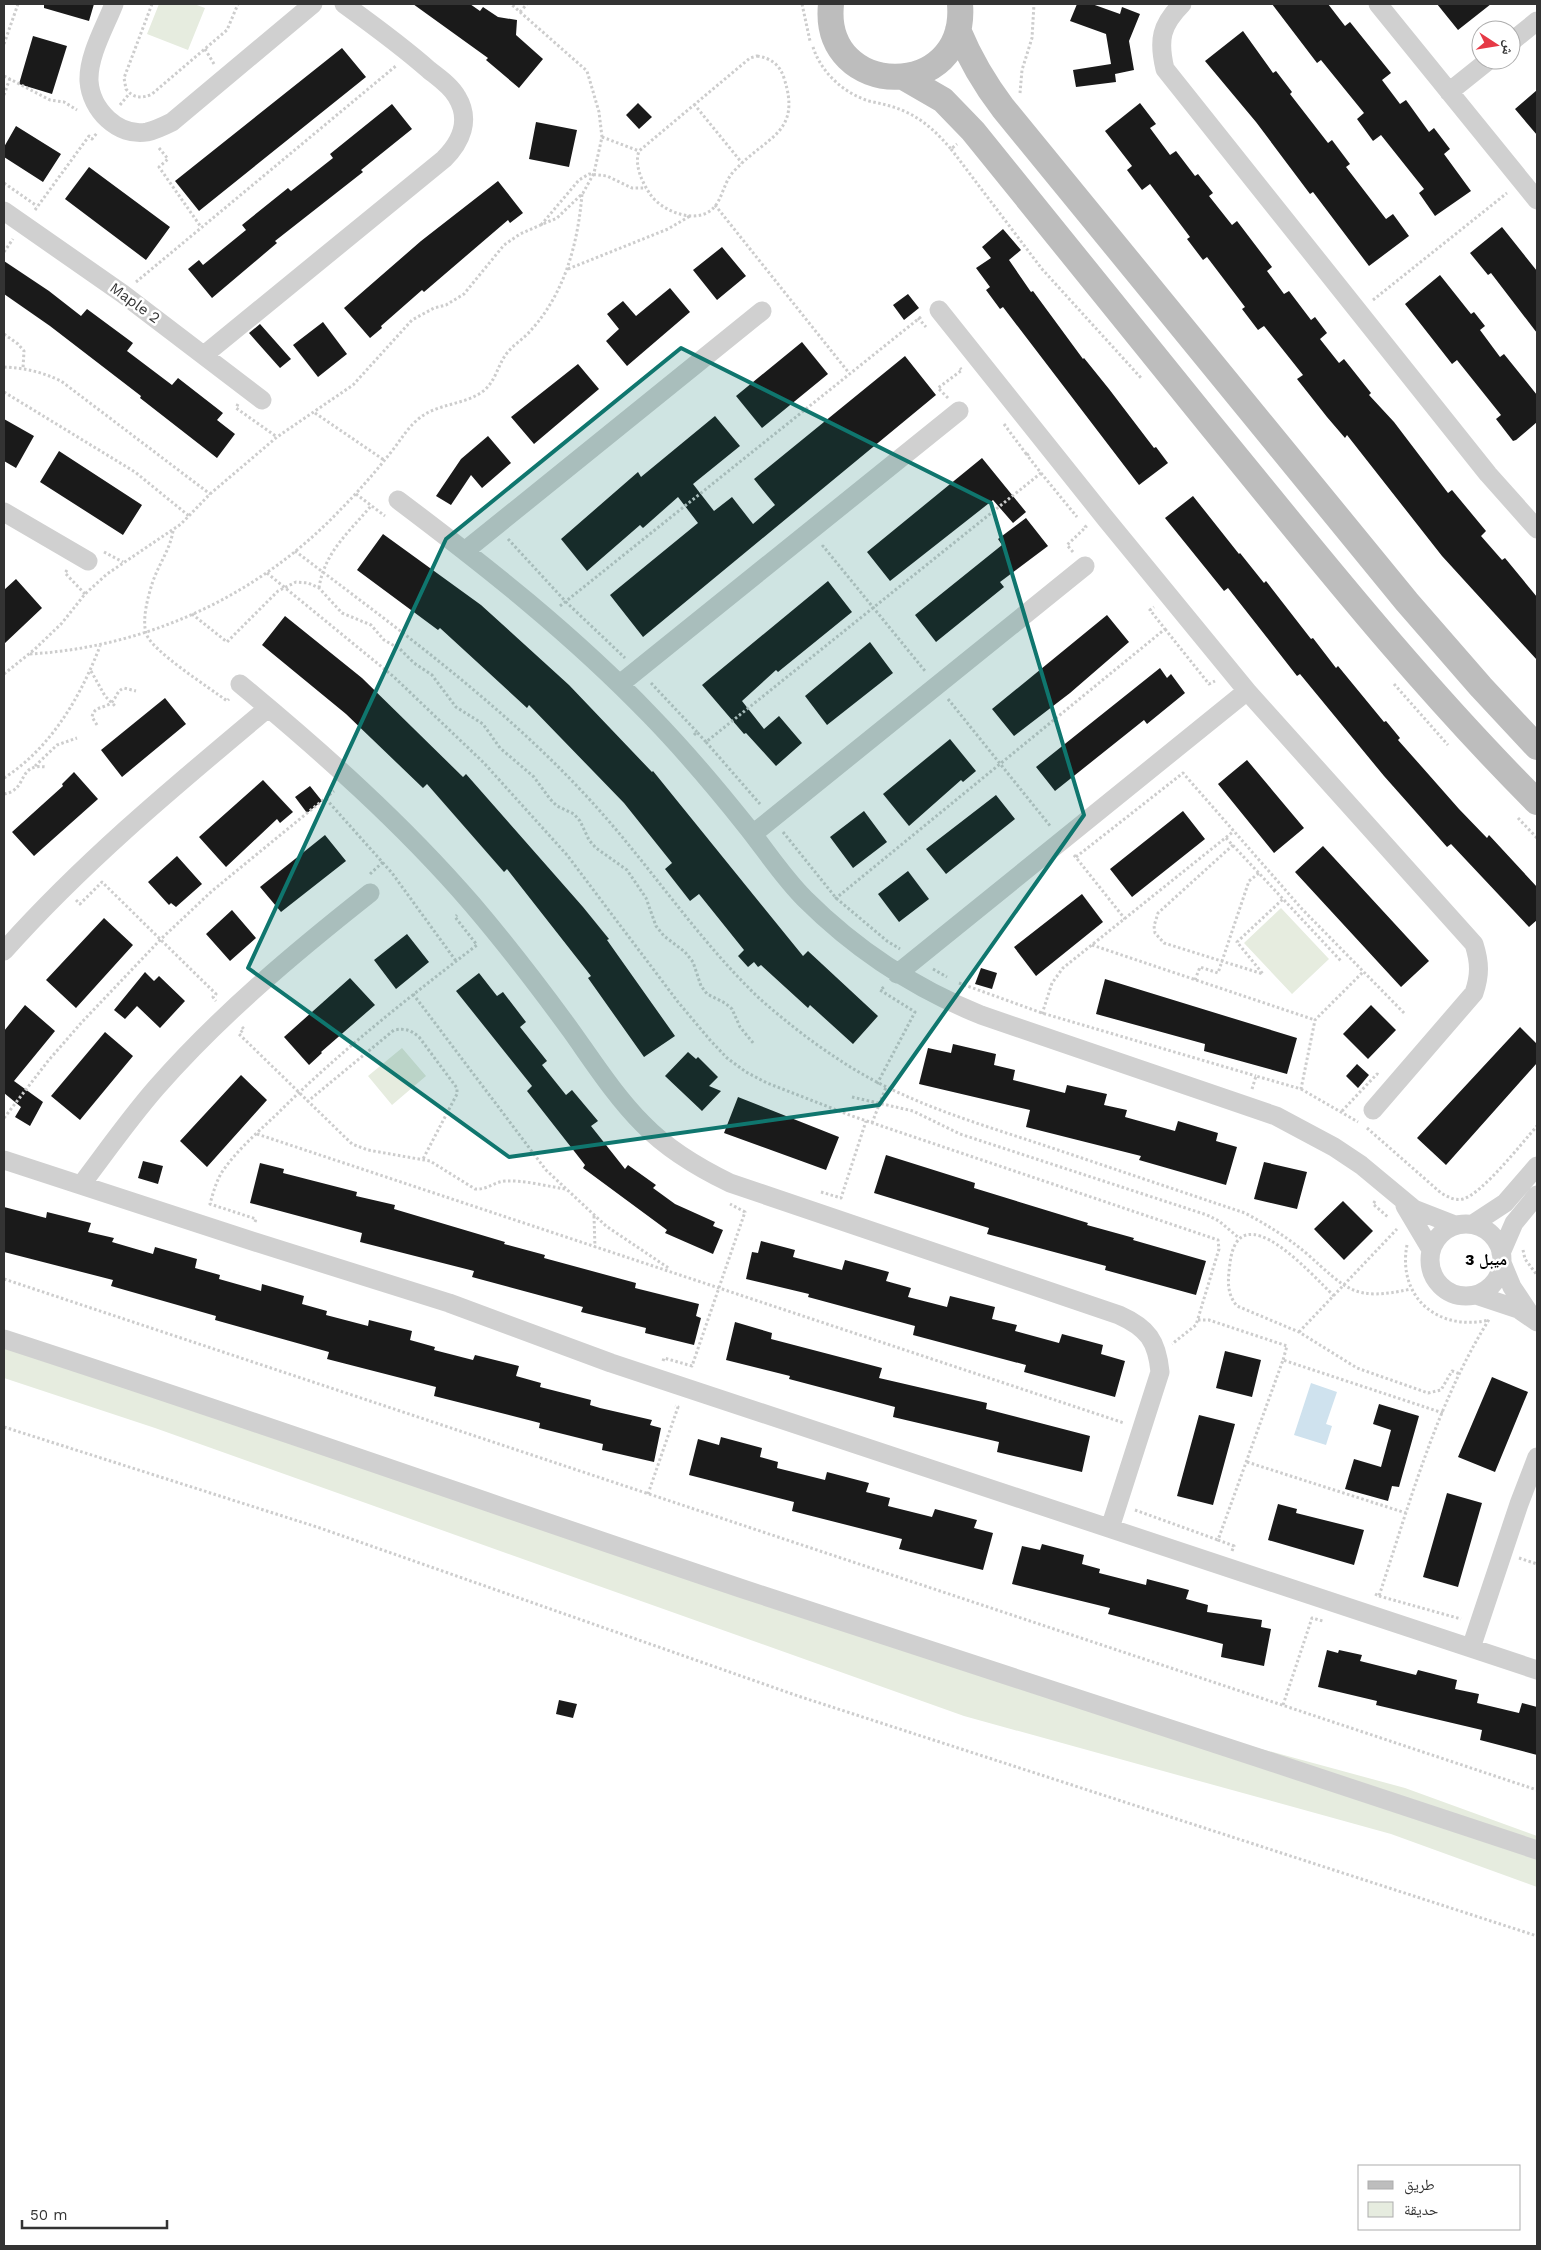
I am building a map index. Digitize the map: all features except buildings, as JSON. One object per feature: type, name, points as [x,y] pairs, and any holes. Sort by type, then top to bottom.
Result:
[{"type":"street","points":[[114,4],[93,61],[89,82],[98,108],[118,127],[131,132],[145,132],[172,122],[313,4]]},
{"type":"street","points":[[204,355],[436,165],[456,146],[463,130],[463,113],[457,97],[446,84],[411,54],[344,4]]},
{"type":"street","points":[[831,4],[830,16],[833,34],[841,50],[854,64],[869,73],[887,78],[905,78],[923,72],[939,62],[951,48],[958,30],[960,4]]},
{"type":"street","points":[[1182,4],[1170,16],[1162,32],[1160,51],[1165,69],[1488,474],[1537,529]]},
{"type":"street","points":[[1378,4],[1537,200]]},
{"type":"street","points":[[1521,34],[1537,21]]},
{"type":"street","points":[[958,30],[969,58],[984,84],[1003,108],[1407,602],[1481,687],[1537,747]]},
{"type":"street","points":[[1449,92],[1476,70]]},
{"type":"street","points":[[905,78],[943,100],[973,130],[1295,529],[1399,654],[1502,768],[1537,802]]},
{"type":"street","name":"Maple 2","points":[[4,212],[123,294],[262,400]]},
{"type":"street","points":[[939,310],[1168,596],[1247,691],[1342,800],[1474,944],[1479,960],[1479,977],[1474,993],[1372,1110]]},
{"type":"street","points":[[466,550],[762,311]]},
{"type":"street","points":[[620,684],[959,411]]},
{"type":"street","points":[[398,500],[466,550],[547,617],[620,684],[680,746],[753,834],[777,867],[819,912],[864,951],[897,974],[952,1003],[1276,1116],[1320,1139],[1361,1166],[1402,1201],[1427,1216],[1488,1231],[1494,1237],[1512,1287],[1535,1320]]},
{"type":"street","points":[[5,515],[88,561]]},
{"type":"street","points":[[753,834],[1084,566]]},
{"type":"street","points":[[240,684],[341,770],[432,859],[547,998],[619,1098],[644,1125],[672,1149],[702,1169],[730,1183],[1119,1315],[1136,1323],[1150,1336],[1158,1353],[1160,1372],[1110,1528]]},
{"type":"street","points":[[897,974],[1247,691]]},
{"type":"street","points":[[4,951],[64,887],[128,827],[268,708]]},
{"type":"street","points":[[81,1185],[124,1127],[157,1088],[228,1013],[276,969],[370,893]]},
{"type":"street","points":[[4,1160],[449,1303],[658,1378],[1537,1670]]},
{"type":"street","points":[[1430,1248],[1437,1237],[1505,1203],[1537,1165]]},
{"type":"street","points":[[1476,1295],[1491,1286],[1496,1279],[1514,1223],[1537,1195]]},
{"type":"street","points":[[1402,1201],[1430,1248],[1430,1269],[1435,1280],[1443,1289],[1453,1295],[1476,1295],[1502,1302],[1535,1320]]},
{"type":"street","points":[[4,1339],[179,1396],[744,1589],[1236,1749],[1537,1850]]},
{"type":"street","points":[[1471,1648],[1518,1504],[1537,1458]]},
{"type":"path","points":[[4,44],[18,4]]},
{"type":"path","points":[[152,4],[124,78],[124,84],[129,94],[136,97],[145,97],[152,94],[227,30],[238,4]]},
{"type":"path","points":[[4,674],[30,654],[106,574],[173,530],[210,494],[277,438],[353,385],[412,320],[446,305],[464,294],[504,245],[520,234],[557,218],[582,193],[594,173],[602,137],[597,104],[587,71],[511,4]]},
{"type":"path","points":[[520,12],[527,4]]},
{"type":"path","points":[[802,4],[808,34]]},
{"type":"path","points":[[123,294],[201,227],[411,54]]},
{"type":"path","points":[[757,56],[774,61],[783,74],[789,95],[786,123],[778,133],[742,162],[727,179],[715,205],[700,215],[692,216],[680,214],[660,205],[646,188],[638,171],[639,151],[694,104],[750,58],[757,56]]},
{"type":"path","points":[[4,76],[50,100],[64,102],[80,111]]},
{"type":"path","points":[[4,94],[10,78]]},
{"type":"path","points":[[4,252],[88,136],[92,139],[129,94]]},
{"type":"path","points":[[694,104],[742,162]]},
{"type":"path","points":[[145,132],[168,159],[159,167],[201,227]]},
{"type":"path","points":[[602,137],[639,151]]},
{"type":"path","points":[[539,227],[579,180],[594,173],[607,176],[632,188],[646,188]]},
{"type":"path","points":[[1358,312],[1522,181]]},
{"type":"path","points":[[4,183],[37,206]]},
{"type":"path","points":[[30,654],[58,652],[100,645],[146,633],[225,598],[267,573],[295,552],[340,511],[418,419],[442,405],[475,396],[491,383],[506,354],[531,331],[543,316],[567,270],[577,236],[582,193]]},
{"type":"path","points":[[715,205],[849,373]]},
{"type":"path","points":[[567,270],[668,229],[692,216]]},
{"type":"path","points":[[547,617],[918,318],[939,310]]},
{"type":"path","points":[[918,318],[931,333]]},
{"type":"path","points":[[4,334],[24,351],[23,368]]},
{"type":"path","points":[[956,363],[962,370],[938,388],[959,411]]},
{"type":"path","points":[[4,367],[23,368],[44,373],[61,381],[210,494]]},
{"type":"path","points":[[4,392],[135,472],[189,516]]},
{"type":"path","points":[[314,413],[384,460]]},
{"type":"path","points":[[1044,441],[1027,455],[1086,527],[1067,545],[1084,566]]},
{"type":"path","points":[[496,526],[566,602],[638,670],[706,742],[1041,473]]},
{"type":"path","points":[[318,588],[321,571],[328,557],[371,506]]},
{"type":"path","points":[[173,530],[170,546],[152,584],[146,616],[146,633],[152,643],[162,653],[227,701],[240,684]]},
{"type":"path","points":[[816,552],[823,546],[1125,919]]},
{"type":"path","points":[[295,552],[422,647],[509,720],[589,799],[726,964],[760,998],[797,1030],[877,1084],[951,1114],[1245,1213],[1278,1230],[1343,1286],[1373,1294],[1388,1294],[1412,1289]]},
{"type":"path","points":[[267,573],[394,677],[484,763],[527,808],[606,904],[678,1002],[727,1058],[767,1084],[866,1121],[1218,1240],[1219,1249],[1198,1320],[1192,1330],[1158,1353]]},
{"type":"path","points":[[192,614],[227,642],[284,587],[296,582],[308,583],[318,588],[335,608],[371,626],[384,640],[400,649],[414,663],[432,675],[456,707],[483,724],[500,748],[534,777],[557,806],[574,814],[596,848],[627,870],[638,883],[646,898],[656,926],[664,936],[685,952],[693,962],[704,990],[732,1009],[740,1028],[754,1044]]},
{"type":"path","points":[[1168,596],[1150,610],[1209,684],[1233,673]]},
{"type":"path","points":[[819,912],[1165,629]]},
{"type":"path","points":[[4,778],[24,762],[47,739],[64,718],[91,671],[100,645]]},
{"type":"path","points":[[91,671],[97,684],[116,707]]},
{"type":"path","points":[[97,724],[92,717],[93,712],[111,703],[119,690],[124,688],[136,692]]},
{"type":"path","points":[[680,746],[697,732]]},
{"type":"path","points":[[4,794],[15,790],[30,768],[35,766],[57,745],[76,738]]},
{"type":"path","points":[[24,762],[30,768]]},
{"type":"path","points":[[35,766],[46,767]]},
{"type":"path","points":[[4,1118],[48,1061],[82,1022],[161,939],[212,891],[334,792],[326,782],[341,770]]},
{"type":"path","points":[[1076,858],[1183,773],[1302,909],[1405,1014]]},
{"type":"path","points":[[326,799],[392,873],[456,961]]},
{"type":"path","points":[[1036,1033],[1048,992],[1057,975],[1234,831]]},
{"type":"path","points":[[1226,838],[1341,961]]},
{"type":"path","points":[[1233,846],[1158,913],[1154,926],[1156,933],[1164,943],[1263,974],[1237,942],[1284,900]]},
{"type":"path","points":[[1195,980],[1200,967],[1218,973],[1249,882],[1259,873]]},
{"type":"path","points":[[64,887],[80,904],[102,882],[216,994],[213,997],[244,1029],[239,1034],[352,1144],[368,1150],[423,1159],[437,1164],[475,1189],[483,1190],[502,1181],[565,1189]]},
{"type":"path","points":[[252,1241],[256,1219],[210,1204],[215,1185],[222,1172],[298,1093],[413,994],[477,945],[455,917],[471,904]]},
{"type":"path","points":[[1092,945],[1315,1020]]},
{"type":"path","points":[[1301,1089],[1315,1020],[1363,972]]},
{"type":"path","points":[[877,1084],[915,1012],[880,990],[897,974]]},
{"type":"path","points":[[413,994],[546,1170],[594,1216],[636,1248],[675,1272]]},
{"type":"path","points":[[307,1102],[394,1030],[403,1028],[412,1031],[419,1037],[457,1088],[457,1094],[423,1159]]},
{"type":"path","points":[[1247,1105],[1256,1076],[1301,1089],[1342,1111],[1367,1128],[1449,1198],[1461,1200],[1470,1197],[1483,1186],[1537,1126]]},
{"type":"path","points":[[872,1123],[886,1088]]},
{"type":"path","points":[[852,1097],[913,1111],[960,1134],[1207,1215],[1219,1221],[1239,1238]]},
{"type":"path","points":[[817,1191],[841,1198],[866,1121]]},
{"type":"path","points":[[257,1134],[1143,1429]]},
{"type":"path","points":[[658,1378],[664,1358],[692,1366],[744,1212],[724,1202],[730,1183]]},
{"type":"path","points":[[1386,1186],[1373,1204],[1404,1231]]},
{"type":"path","points":[[594,1216],[595,1248]]},
{"type":"path","points":[[1298,1332],[1399,1227]]},
{"type":"path","points":[[1334,1296],[1296,1260],[1273,1242],[1255,1234],[1250,1234],[1239,1238],[1232,1247],[1228,1288],[1230,1298],[1237,1306],[1298,1332],[1357,1368],[1428,1393],[1441,1390],[1452,1370],[1460,1374]]},
{"type":"path","points":[[1407,1242],[1405,1266],[1412,1289],[1431,1312],[1444,1319],[1459,1323],[1474,1324],[1489,1320]]},
{"type":"path","points":[[1526,1242],[1523,1249],[1525,1259],[1537,1274]]},
{"type":"path","points":[[4,1279],[1537,1790]]},
{"type":"path","points":[[1379,1596],[1406,1513],[1443,1413],[1460,1374],[1489,1320],[1502,1302]]},
{"type":"path","points":[[1198,1320],[1209,1320],[1287,1346],[1218,1540]]},
{"type":"path","points":[[1283,1360],[1443,1413]]},
{"type":"path","points":[[648,1494],[678,1407],[669,1404]]},
{"type":"path","points":[[4,1427],[320,1528],[798,1696],[1537,1936]]},
{"type":"path","points":[[1247,1462],[1406,1513]]},
{"type":"path","points":[[1118,1503],[1234,1546],[1227,1567]]},
{"type":"path","points":[[1372,1594],[1478,1624]]},
{"type":"path","points":[[1283,1705],[1312,1618],[1329,1623]]},
{"type":"highlighted area","points":[[681,348],[991,503],[1084,815],[879,1105],[509,1157],[248,968],[446,539]]},
{"type":"green space","points":[[159,4],[194,4],[205,8],[188,50],[147,34]]},
{"type":"green space","points":[[1281,908],[1329,959],[1292,994],[1244,943]]},
{"type":"green space","points":[[402,1048],[426,1076],[392,1105],[368,1076]]},
{"type":"green space","points":[[4,1331],[974,1671],[1405,1788],[1537,1836],[1537,1887],[1391,1834],[964,1716],[155,1428],[4,1378]]},
{"type":"water","points":[[1311,1383],[1337,1392],[1326,1424],[1332,1426],[1326,1445],[1294,1435]]},
{"type":"district","name":"ميبل 3","points":[[1486,1259]]}]
